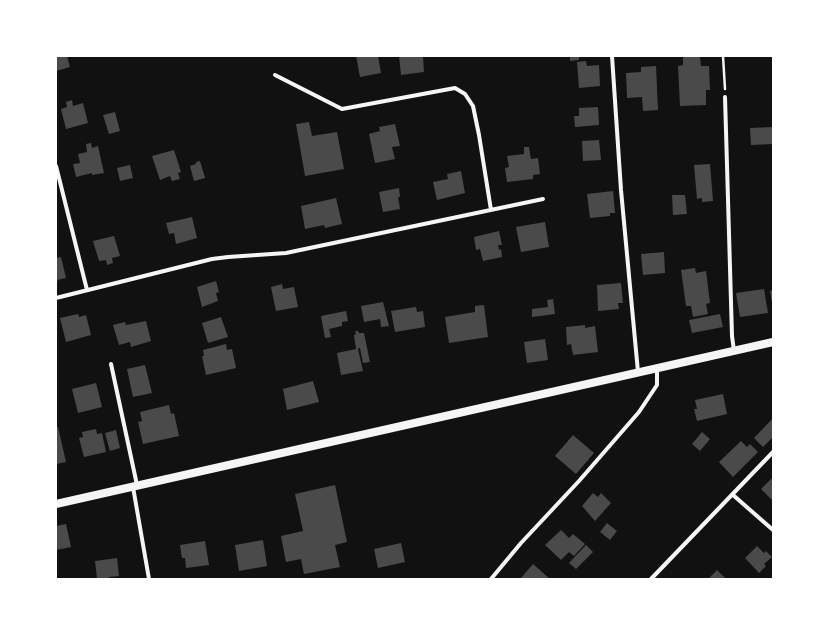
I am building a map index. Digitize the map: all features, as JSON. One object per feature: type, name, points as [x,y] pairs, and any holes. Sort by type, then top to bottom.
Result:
[{"type":"main road","points":[[56,504],[773,342]]},
{"type":"street","points":[[612,56],[621,190],[638,373]]},
{"type":"street","points":[[275,74],[342,109],[455,88],[465,94],[473,106],[480,135],[491,210]]},
{"type":"street","points":[[725,97],[732,336],[734,351]]},
{"type":"street","points":[[56,166],[87,290]]},
{"type":"street","points":[[56,298],[216,259],[286,252],[543,199]]},
{"type":"street","points":[[111,364],[135,486],[149,579]]},
{"type":"street","points":[[491,579],[521,543],[579,481],[639,412],[656,387],[658,379],[657,368]]},
{"type":"street","points":[[651,579],[773,452]]},
{"type":"street","points":[[733,494],[773,530]]},
{"type":"path","points":[[723,56],[725,97]]},
{"type":"building","points":[[56,56],[67,56],[70,67],[56,71]]},
{"type":"building","points":[[356,56],[378,56],[381,73],[360,77]]},
{"type":"building","points":[[399,56],[426,56],[423,57],[424,72],[401,75]]},
{"type":"building","points":[[570,56],[579,56],[579,60],[570,61]]},
{"type":"building","points":[[683,57],[700,57],[701,66],[709,66],[710,90],[706,90],[706,105],[680,106],[678,66],[683,65]]},
{"type":"building","points":[[586,61],[587,66],[599,65],[600,86],[579,88],[577,62]]},
{"type":"building","points":[[656,66],[658,110],[643,111],[642,97],[627,98],[626,73],[641,72],[641,67]]},
{"type":"building","points":[[72,100],[73,106],[83,103],[88,123],[66,129],[61,109],[67,107],[66,102]]},
{"type":"building","points":[[598,107],[599,125],[575,127],[574,116],[579,116],[579,108]]},
{"type":"building","points":[[115,112],[120,131],[109,134],[103,115]]},
{"type":"building","points":[[309,122],[312,136],[337,132],[344,169],[305,176],[296,124]]},
{"type":"building","points":[[395,124],[400,146],[392,147],[395,159],[375,163],[369,134],[380,131],[379,127]]},
{"type":"building","points":[[773,127],[773,144],[751,145],[750,128]]},
{"type":"building","points":[[599,140],[601,160],[583,161],[582,141]]},
{"type":"building","points":[[91,143],[92,148],[98,146],[104,173],[92,175],[92,173],[76,177],[73,164],[80,163],[78,154],[87,152],[86,144]]},
{"type":"building","points":[[524,147],[529,147],[531,159],[538,158],[540,174],[533,175],[533,179],[507,182],[505,168],[509,167],[507,156],[524,154]]},
{"type":"building","points":[[174,150],[181,172],[178,173],[180,179],[172,181],[170,176],[160,180],[152,156]]},
{"type":"building","points":[[200,161],[205,178],[194,181],[190,166]]},
{"type":"building","points":[[710,164],[713,201],[702,202],[702,198],[697,199],[694,165]]},
{"type":"building","points":[[130,165],[133,178],[120,181],[117,168]]},
{"type":"building","points":[[461,171],[465,193],[437,200],[433,182],[448,179],[447,174]]},
{"type":"building","points":[[399,188],[400,197],[398,197],[400,209],[383,212],[379,192]]},
{"type":"building","points":[[613,191],[615,213],[610,213],[610,216],[590,218],[587,194]]},
{"type":"building","points":[[672,195],[685,195],[687,214],[673,215]]},
{"type":"building","points":[[336,198],[342,224],[325,228],[324,225],[305,229],[301,206]]},
{"type":"building","points":[[192,217],[197,238],[176,244],[174,233],[169,234],[166,223]]},
{"type":"building","points":[[545,222],[549,247],[521,252],[516,227]]},
{"type":"building","points":[[499,231],[502,245],[498,245],[499,250],[501,249],[502,257],[483,261],[480,249],[476,250],[474,237]]},
{"type":"building","points":[[114,236],[120,256],[112,258],[113,263],[107,265],[106,260],[99,261],[93,241]]},
{"type":"building","points":[[664,252],[665,273],[643,275],[641,254]]},
{"type":"building","points":[[61,257],[66,278],[57,280],[58,282],[56,282],[56,258]]},
{"type":"building","points":[[695,268],[696,273],[706,271],[710,303],[706,304],[708,314],[693,317],[691,306],[686,306],[681,270]]},
{"type":"building","points":[[216,281],[219,292],[216,293],[218,301],[202,307],[197,287]]},
{"type":"building","points":[[621,283],[623,303],[618,303],[619,309],[598,311],[597,285]]},
{"type":"building","points":[[282,284],[283,289],[294,287],[298,307],[276,311],[271,287]]},
{"type":"building","points":[[764,289],[768,313],[740,317],[736,293]]},
{"type":"building","points":[[773,290],[773,303],[772,303],[770,291]]},
{"type":"building","points":[[553,299],[555,314],[532,317],[532,309],[548,307],[547,300]]},
{"type":"building","points":[[383,302],[389,326],[381,327],[380,319],[364,322],[361,306]]},
{"type":"building","points":[[484,305],[488,337],[449,343],[445,317],[475,312],[475,306]]},
{"type":"building","points":[[416,307],[417,312],[423,311],[425,327],[395,332],[391,311]]},
{"type":"building","points":[[346,311],[348,321],[342,322],[342,326],[329,329],[331,337],[325,338],[321,316]]},
{"type":"building","points":[[78,314],[79,317],[86,315],[91,335],[66,342],[60,318]]},
{"type":"building","points":[[720,314],[723,327],[692,333],[689,320]]},
{"type":"building","points":[[221,317],[228,337],[208,343],[202,323]]},
{"type":"building","points":[[146,321],[151,341],[131,347],[130,342],[119,345],[113,325],[125,322],[126,325]]},
{"type":"building","points":[[585,325],[585,328],[595,326],[598,352],[573,355],[571,344],[567,345],[566,327]]},
{"type":"building","points":[[355,331],[364,333],[370,362],[363,363],[360,348],[358,349],[363,371],[341,375],[337,353],[356,349],[354,335],[356,334]]},
{"type":"building","points":[[545,339],[548,360],[527,363],[524,342]]},
{"type":"building","points":[[226,344],[227,350],[232,349],[236,368],[206,375],[202,356],[204,356],[203,350]]},
{"type":"building","points":[[145,365],[152,393],[133,397],[127,369]]},
{"type":"building","points":[[313,381],[319,402],[287,410],[283,389]]},
{"type":"building","points":[[96,383],[102,407],[78,413],[72,389]]},
{"type":"building","points":[[723,394],[727,414],[697,421],[694,409],[697,409],[695,400]]},
{"type":"building","points":[[169,405],[171,414],[174,413],[179,436],[143,444],[138,422],[142,421],[140,412]]},
{"type":"building","points":[[773,418],[773,437],[763,447],[754,438]]},
{"type":"building","points":[[56,427],[58,427],[66,462],[56,464]]},
{"type":"building","points":[[96,429],[97,434],[102,433],[106,452],[84,457],[79,438],[83,437],[82,432]]},
{"type":"building","points":[[116,430],[120,448],[110,451],[105,433]]},
{"type":"building","points":[[702,432],[710,439],[700,451],[692,444]]},
{"type":"building","points":[[573,435],[594,453],[576,474],[555,456]]},
{"type":"building","points":[[741,441],[747,447],[750,444],[758,452],[733,477],[719,462]]},
{"type":"building","points":[[773,477],[773,501],[761,489]]},
{"type":"building","points":[[335,485],[347,542],[335,545],[340,567],[304,574],[301,559],[286,562],[281,536],[303,531],[295,494]]},
{"type":"building","points":[[593,493],[598,497],[601,493],[611,503],[595,521],[582,506]]},
{"type":"building","points":[[607,523],[617,531],[610,540],[600,532]]},
{"type":"building","points":[[66,524],[71,547],[56,550],[56,526]]},
{"type":"building","points":[[561,530],[569,538],[573,534],[585,544],[574,556],[569,552],[561,560],[545,545]]},
{"type":"building","points":[[263,540],[267,566],[239,571],[235,545]]},
{"type":"building","points":[[205,541],[209,565],[186,568],[185,558],[182,558],[180,545]]},
{"type":"building","points":[[401,543],[405,562],[378,568],[374,549]]},
{"type":"building","points":[[586,545],[593,552],[576,569],[569,563]]},
{"type":"building","points":[[757,546],[764,553],[766,551],[772,557],[764,564],[766,566],[759,573],[745,558]]},
{"type":"building","points":[[117,558],[119,576],[109,577],[109,579],[97,579],[95,561]]},
{"type":"building","points":[[533,564],[550,579],[520,579]]},
{"type":"building","points":[[717,570],[726,579],[708,579]]}]
